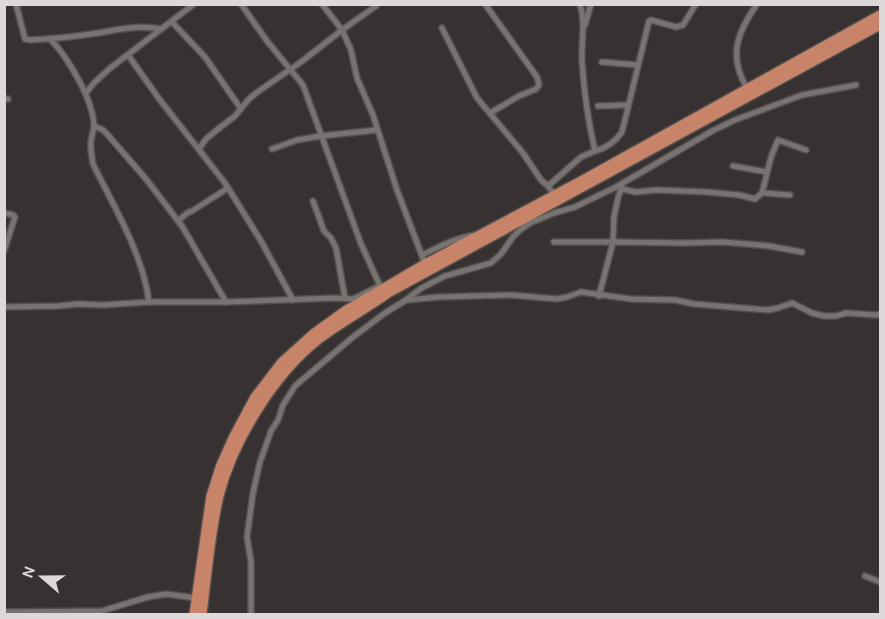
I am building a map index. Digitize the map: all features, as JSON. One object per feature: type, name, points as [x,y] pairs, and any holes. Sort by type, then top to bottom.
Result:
[{"type":"highway","points":[[194,615],[211,496],[220,465],[255,397],[282,362],[313,334],[424,260],[559,202],[747,88],[880,15]]},
{"type":"highway","points":[[202,615],[212,532],[219,496],[229,466],[262,402],[288,368],[318,340],[388,293],[559,202],[880,25]]},
{"type":"street","points":[[16,4],[25,39],[30,40],[124,29],[154,27],[161,29]]},
{"type":"street","points":[[86,93],[109,69],[194,4]]},
{"type":"street","points":[[4,306],[349,299],[380,288],[361,244],[303,85],[241,4]]},
{"type":"street","points":[[322,4],[342,30],[351,50],[357,78],[373,115],[397,189],[424,260]]},
{"type":"street","points":[[485,4],[537,76],[539,84],[536,89],[490,113]]},
{"type":"street","points":[[548,186],[581,157],[607,147],[622,132],[649,21],[680,27],[696,4]]},
{"type":"street","points":[[747,88],[739,71],[735,51],[740,33],[757,4]]},
{"type":"street","points":[[199,149],[206,139],[235,116],[256,93],[376,6]]},
{"type":"street","points":[[584,30],[581,6],[590,7],[584,30],[582,61],[588,121],[595,151]]},
{"type":"street","points":[[172,22],[205,57],[241,109]]},
{"type":"street","points":[[442,27],[477,98],[523,153],[559,202],[575,207],[622,186],[714,130],[745,116],[802,95],[856,85]]},
{"type":"street","points":[[50,39],[60,48],[91,106],[94,126],[91,152],[93,164],[136,255],[150,302]]},
{"type":"street","points":[[128,55],[228,188],[261,241],[292,300]]},
{"type":"street","points":[[602,62],[638,65]]},
{"type":"street","points":[[79,81],[94,83]]},
{"type":"street","points":[[598,106],[628,105]]},
{"type":"street","points":[[94,126],[103,130],[146,178],[178,221],[226,302]]},
{"type":"street","points":[[272,149],[297,140],[377,130]]},
{"type":"street","points":[[622,186],[636,192],[657,190],[707,192],[755,199],[762,193],[778,140],[806,150]]},
{"type":"street","points":[[733,166],[767,171]]},
{"type":"street","points":[[600,296],[613,242],[614,217],[622,186]]},
{"type":"street","points":[[178,221],[228,188]]},
{"type":"street","points":[[762,193],[790,195]]},
{"type":"street","points":[[313,201],[324,231],[336,248],[345,298]]},
{"type":"street","points":[[251,615],[248,524],[260,462],[283,405],[295,387],[369,324],[420,288],[445,276],[491,263],[520,230],[559,202]]},
{"type":"street","points":[[4,213],[15,217],[4,251]]},
{"type":"street","points":[[554,242],[723,242],[769,246],[802,252]]},
{"type":"street","points":[[406,300],[511,295],[557,299],[580,292],[631,299],[675,300],[694,304],[768,310],[792,303],[824,316],[846,313],[880,314]]},
{"type":"street","points":[[865,576],[880,582]]},
{"type":"street","points":[[4,612],[102,611],[166,594],[196,598]]}]
